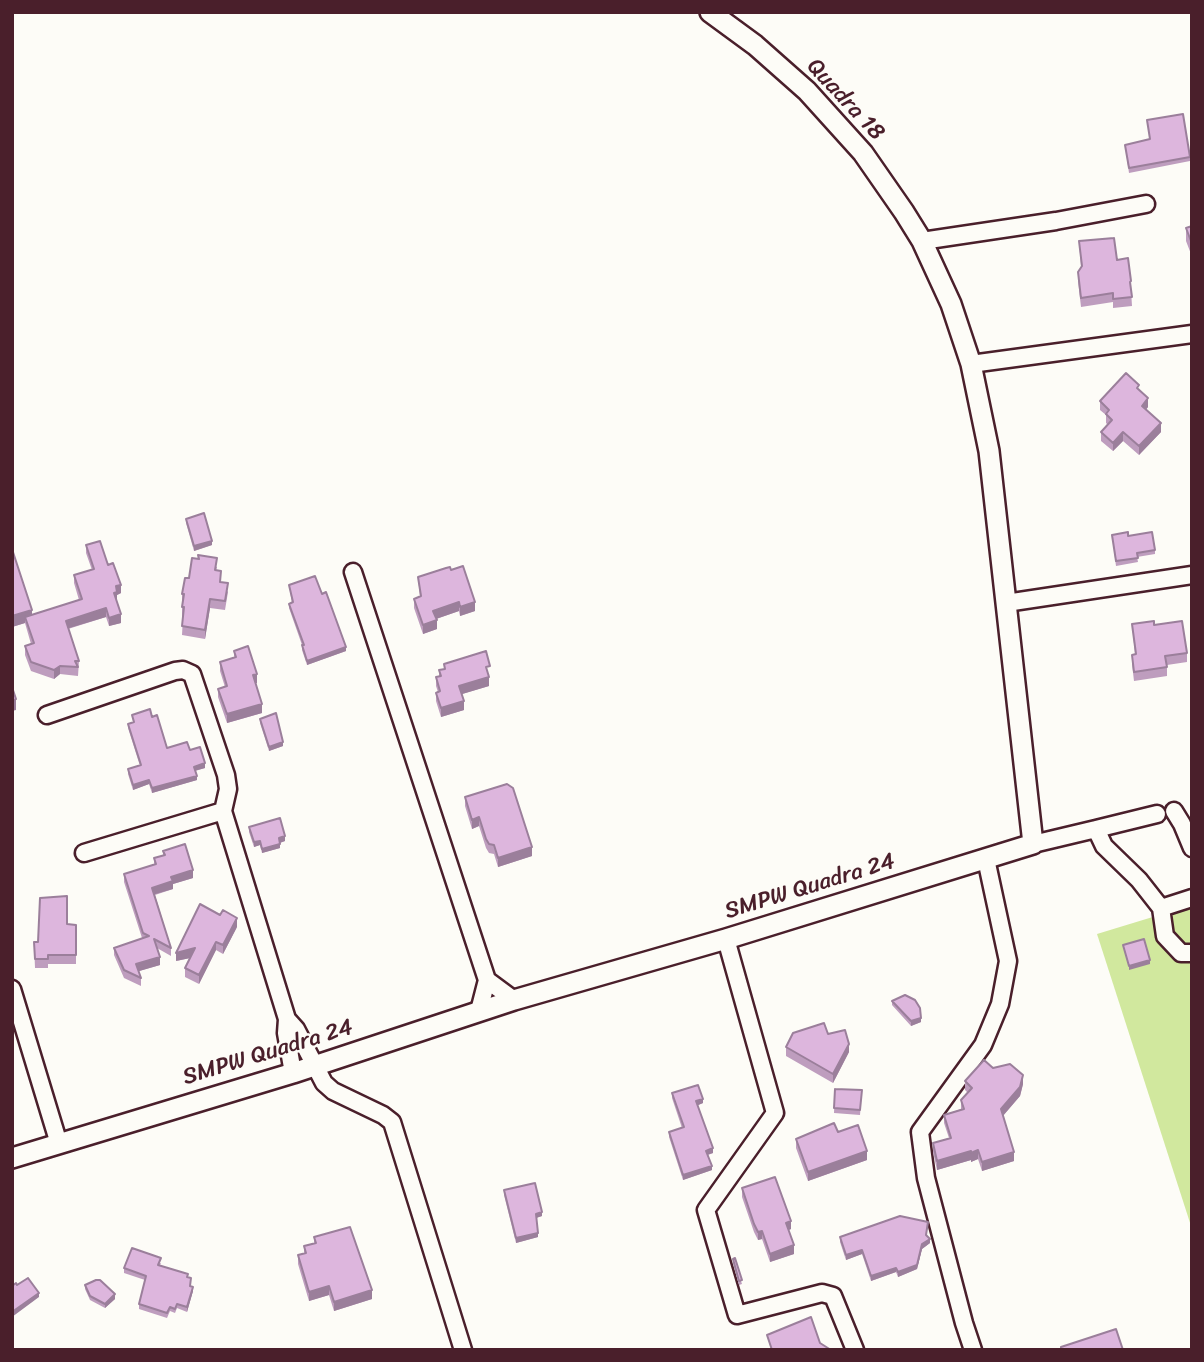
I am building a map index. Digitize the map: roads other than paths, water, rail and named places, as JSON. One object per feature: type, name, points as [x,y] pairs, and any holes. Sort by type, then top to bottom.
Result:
[{"type":"street","name":"Quadra 18","points":[[710,12],[755,45],[817,101],[863,153],[922,241]]},
{"type":"street","points":[[1146,204],[1056,221],[922,241],[951,304],[971,364],[989,451],[1033,844],[1157,814]]},
{"type":"street","points":[[971,364],[1192,334]]},
{"type":"street","points":[[353,572],[488,980],[514,1000]]},
{"type":"street","points":[[1006,603],[1192,575]]},
{"type":"street","points":[[47,715],[175,671],[188,671],[195,680],[226,775],[228,789],[223,811],[287,1019],[286,1033],[293,1073]]},
{"type":"street","points":[[84,853],[223,811]]},
{"type":"street","points":[[1174,811],[1192,848]]},
{"type":"street","points":[[1096,829],[1104,846],[1139,880],[1161,908],[1165,936],[1181,953],[1192,953]]},
{"type":"street","name":"SMPW Quadra 24","points":[[12,1158],[293,1073],[514,1000],[726,939],[1033,844]]},
{"type":"street","points":[[973,1350],[926,1178],[920,1132],[983,1045],[1000,1004],[1008,961],[986,859]]},
{"type":"street","points":[[1161,908],[1192,898]]},
{"type":"street","points":[[726,939],[775,1113],[706,1210],[737,1315],[822,1293],[833,1296],[855,1350]]},
{"type":"street","points":[[479,1011],[488,980]]},
{"type":"street","points":[[12,989],[59,1144]]},
{"type":"street","points":[[287,1019],[296,1029],[324,1083],[333,1091],[392,1122],[463,1350]]}]
